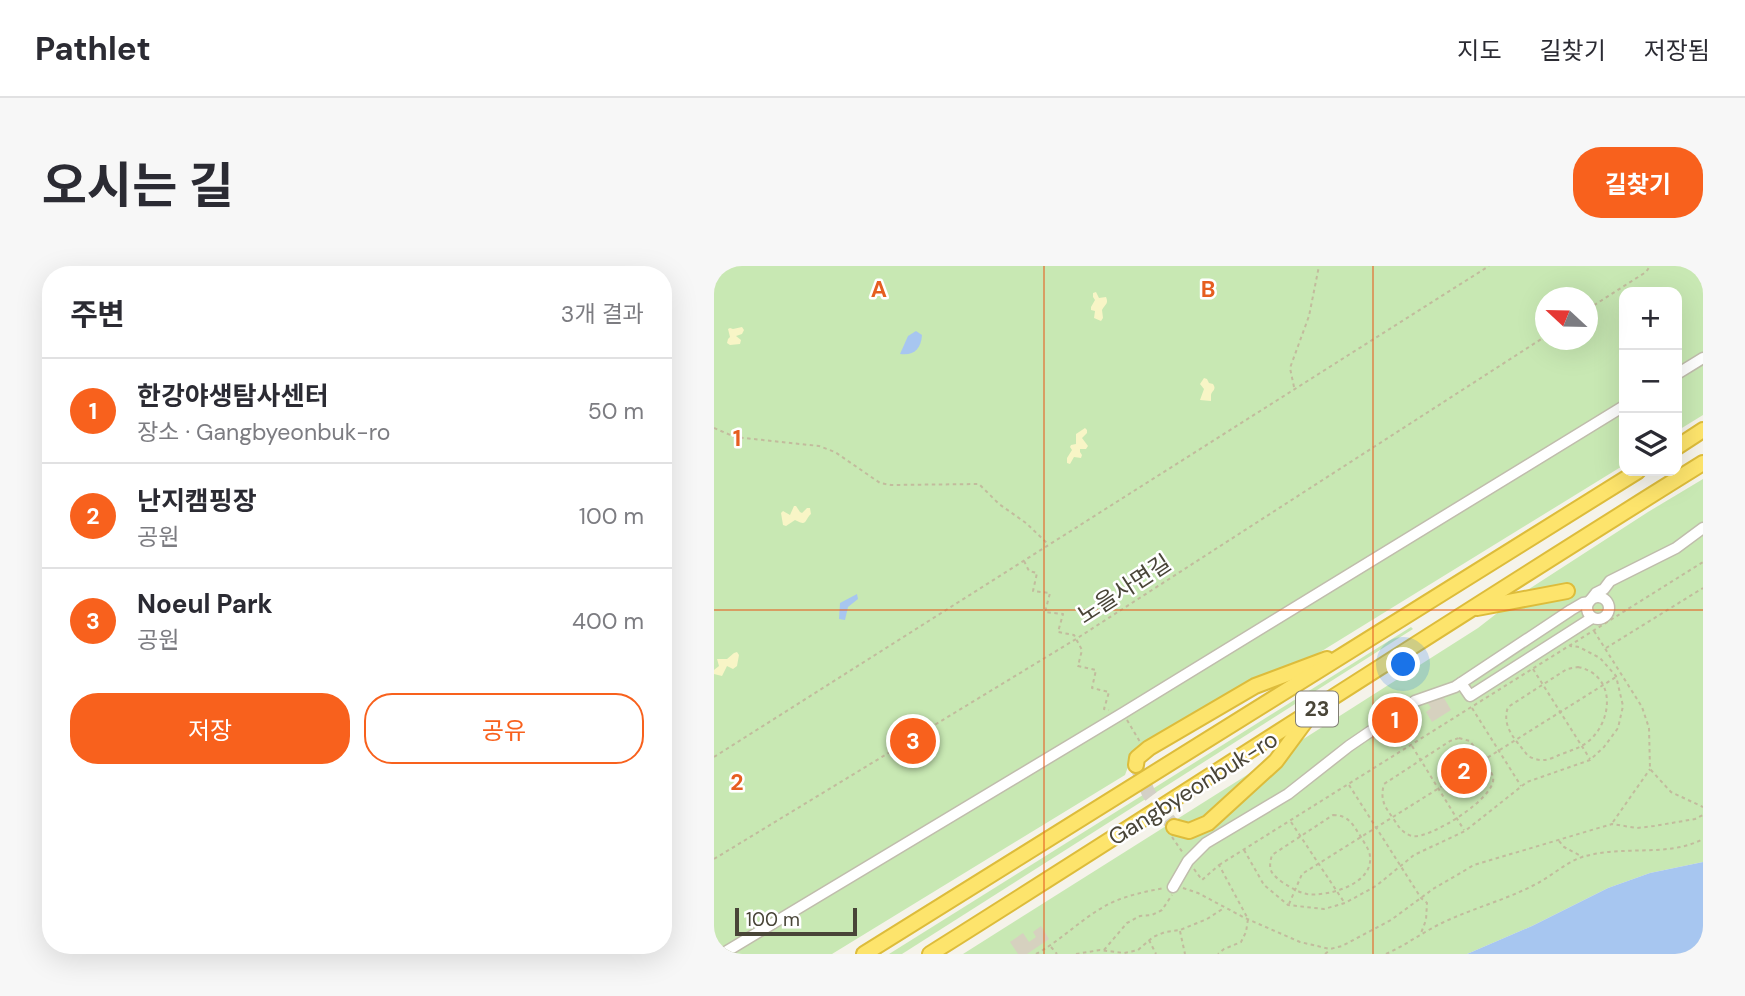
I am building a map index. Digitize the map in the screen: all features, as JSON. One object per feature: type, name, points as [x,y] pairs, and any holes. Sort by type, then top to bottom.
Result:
[{"type":"highway","points":[[1682,444],[1703,430]]},
{"type":"highway","name":"Gangbyeonbuk-ro","points":[[930,954],[1312,712],[1469,609],[1703,463]]},
{"type":"highway","name":"Gangbyeonbuk-ro","points":[[864,954],[1630,476]]},
{"type":"highway","points":[[1469,609],[1567,591]]},
{"type":"highway","points":[[1136,765],[1137,758],[1149,748],[1255,686],[1358,647]]},
{"type":"highway","points":[[1172,831],[1189,831],[1208,823],[1276,761],[1312,712]]},
{"type":"highway","points":[[940,954],[961,934]]},
{"type":"street","points":[[1682,371],[1703,358]]},
{"type":"street","points":[[722,954],[1123,713],[1619,409]]},
{"type":"street","points":[[1461,683],[1470,696],[1590,610],[1597,593],[1610,582],[1676,548],[1703,528]]},
{"type":"street","points":[[1605,600],[1610,582]]},
{"type":"street","points":[[1567,591],[1574,598],[1590,610],[1602,619],[1608,614],[1609,607],[1605,600],[1595,597],[1590,610]]},
{"type":"street","points":[[1173,887],[1188,861],[1206,843],[1288,794],[1349,746],[1415,701],[1455,687],[1583,603],[1590,610]]},
{"type":"path","points":[[714,281],[721,266]]},
{"type":"path","points":[[1294,388],[1290,368],[1309,316],[1319,266]]},
{"type":"path","points":[[714,757],[1489,266]]},
{"type":"path","points":[[1598,302],[1646,272],[1650,266]]},
{"type":"path","name":"노을사면길","points":[[714,859],[1076,639],[1535,342]]},
{"type":"path","points":[[714,428],[735,437],[819,446],[835,452],[880,483],[979,484],[999,504],[1049,544]]},
{"type":"path","points":[[1023,560],[1029,571],[1037,573],[1033,591],[1050,593],[1045,612],[1063,614],[1058,632],[1074,635],[1082,650],[1078,666],[1096,670],[1092,688],[1110,692],[1104,709],[1123,713],[1144,749]]},
{"type":"path","points":[[1172,831],[1202,880],[1219,865],[1703,562]]},
{"type":"path","points":[[1605,649],[1703,588]]},
{"type":"path","points":[[1594,631],[1642,707],[1649,728],[1650,769],[1612,824]]},
{"type":"path","points":[[1244,850],[1264,885],[1288,905],[1325,909],[1345,903],[1376,886],[1414,855],[1465,831],[1527,782],[1590,760],[1618,728],[1623,706],[1616,676],[1600,658],[1579,647],[1569,646]]},
{"type":"path","points":[[1578,667],[1595,673],[1607,697],[1606,712],[1594,736],[1582,747],[1544,761],[1528,757],[1505,723],[1508,707],[1543,684],[1567,669],[1578,667]]},
{"type":"path","points":[[1533,668],[1590,760]]},
{"type":"path","points":[[1288,905],[1302,874],[1616,676]]},
{"type":"path","points":[[1472,707],[1521,786]]},
{"type":"path","points":[[1459,738],[1469,740],[1493,776],[1492,787],[1457,819],[1422,836],[1413,837],[1403,832],[1382,803],[1382,793],[1384,784],[1421,760],[1450,741],[1459,738]]},
{"type":"path","points":[[1411,745],[1465,831]]},
{"type":"path","points":[[1650,769],[1671,792],[1703,807]]},
{"type":"path","points":[[1349,784],[1421,898],[1427,903],[1426,919],[1421,933]]},
{"type":"path","points":[[1333,815],[1340,815],[1352,822],[1360,837],[1370,853],[1368,870],[1359,880],[1337,891],[1306,894],[1294,890],[1273,876],[1269,866],[1272,855],[1333,815]]},
{"type":"path","points":[[1036,954],[1105,906],[1125,898],[1177,886],[1198,893],[1300,942],[1330,949],[1342,946],[1391,920],[1433,888],[1474,865],[1612,824],[1637,828],[1654,827],[1703,816]]},
{"type":"path","points":[[1290,821],[1345,903]]},
{"type":"path","points":[[1386,954],[1444,922],[1536,885],[1576,860],[1603,852],[1682,847],[1703,839]]},
{"type":"path","points":[[1558,840],[1564,847],[1583,858]]},
{"type":"path","points":[[1218,954],[1241,942],[1248,919],[1219,865]]},
{"type":"path","points":[[1104,950],[1127,923],[1161,910],[1171,897],[1173,887]]},
{"type":"path","points":[[1076,954],[1104,950],[1124,954],[1138,950],[1153,937],[1207,919],[1225,907]]},
{"type":"path","points":[[1180,930],[1185,954]]},
{"type":"path","points":[[1149,940],[1156,954]]},
{"type":"path","points":[[1050,946],[1057,954]]},
{"type":"path","points":[[1325,954],[1330,949]]},
{"type":"path","points":[[1330,949],[1332,954]]},
{"type":"green space","points":[[714,266],[1703,266],[1703,415],[1682,428],[1682,287],[1619,287],[1619,468],[1291,670],[1174,735],[1128,767],[1125,775],[832,954],[714,954]]},
{"type":"green space","points":[[1703,479],[1703,862],[1650,873],[1608,888],[1532,926],[1467,954],[963,954],[1478,628],[1523,593]]},
{"type":"green space","points":[[1411,627],[1413,629],[902,954],[889,954]]},
{"type":"sand","points":[[1096,292],[1099,298],[1107,299],[1101,321],[1094,318],[1095,311],[1091,310],[1095,300],[1093,293]]},
{"type":"sand","points":[[742,327],[742,334],[736,336],[741,340],[740,344],[727,343],[730,337],[728,329]]},
{"type":"sand","points":[[1204,378],[1214,386],[1211,401],[1200,400],[1204,389],[1200,384]]},
{"type":"sand","points":[[1085,428],[1087,433],[1082,438],[1088,446],[1086,449],[1080,449],[1081,458],[1074,457],[1070,464],[1067,463],[1072,450],[1070,447],[1076,444],[1076,434]]},
{"type":"sand","points":[[794,506],[802,513],[810,508],[811,514],[804,523],[795,520],[783,525],[781,513],[783,511],[790,515]]},
{"type":"sand","points":[[737,652],[737,666],[733,669],[727,666],[722,676],[714,674],[714,670],[719,666],[717,659],[727,659]]},
{"type":"water","points":[[916,331],[922,335],[918,348],[913,353],[900,354],[908,336]]},
{"type":"water","points":[[857,594],[858,599],[848,607],[845,620],[839,619],[840,603]]},
{"type":"water","points":[[1703,862],[1703,954],[1467,954],[1532,926],[1608,888],[1650,873]]},
{"type":"building","points":[[1441,693],[1451,710],[1432,722],[1426,712],[1431,708],[1427,702]]},
{"type":"building","points":[[1399,700],[1417,726],[1392,743],[1373,714]]},
{"type":"building","points":[[1041,926],[1049,939],[1027,954],[1018,954],[1010,942],[1023,933],[1029,942],[1036,937],[1033,932]]},
{"type":"tunnel","points":[[1136,765],[1149,794],[1174,827]]},
{"type":"place","name":"한강야생탐사센터","points":[[1395,720]]},
{"type":"place","name":"Noeul Park","points":[[913,741]]},
{"type":"place","name":"난지캠핑장","points":[[1464,771]]}]
